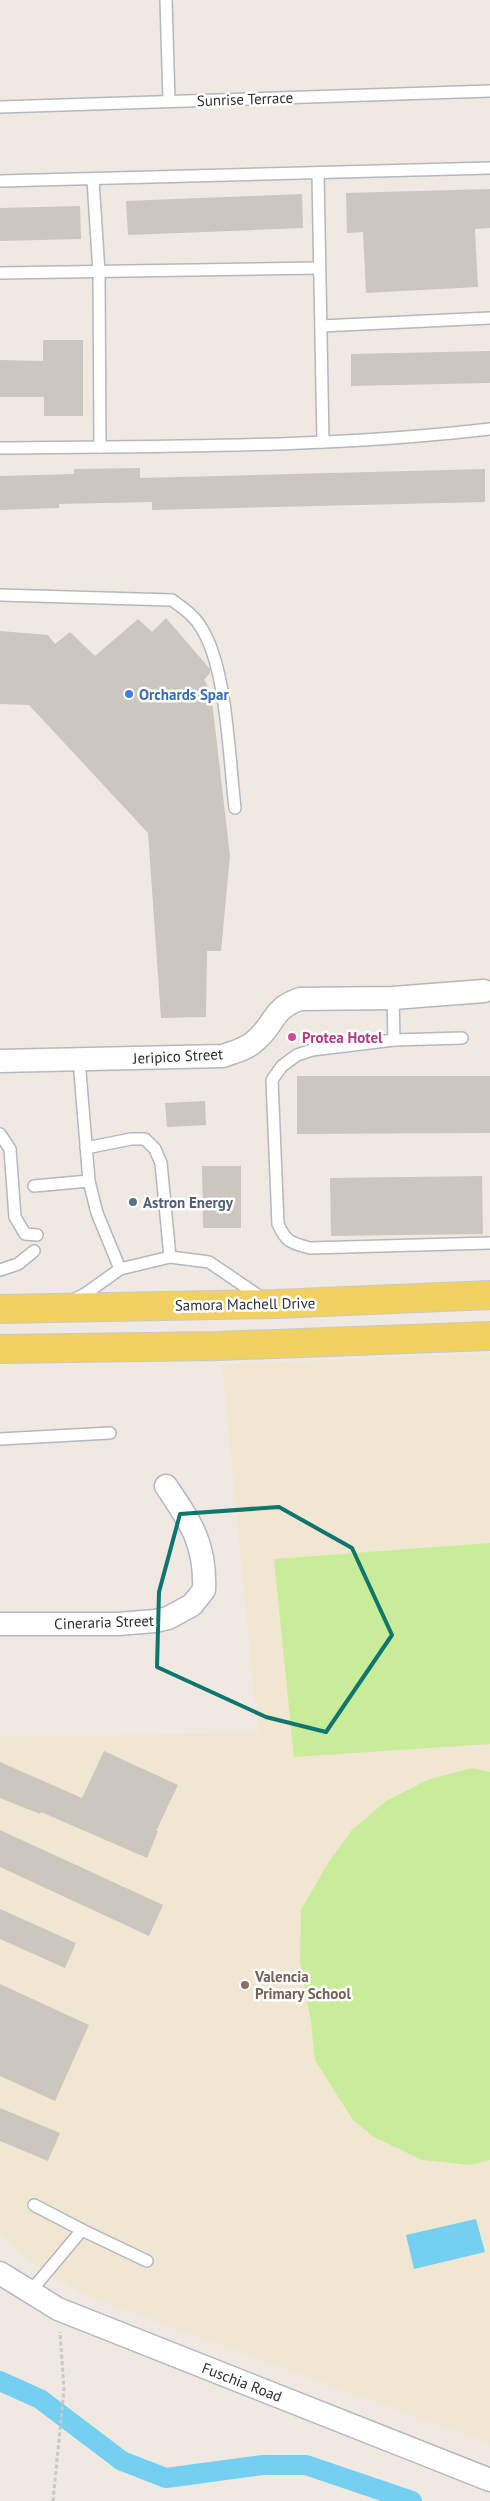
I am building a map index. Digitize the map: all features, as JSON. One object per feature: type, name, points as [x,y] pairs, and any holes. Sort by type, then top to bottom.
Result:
[{"type":"main road","name":"Samora Machell Drive","points":[[0,1309],[276,1304],[490,1295]]},
{"type":"main road","points":[[0,1349],[218,1346],[490,1336]]},
{"type":"street","name":"Jeripico Street","points":[[0,1061],[223,1056],[256,1041],[274,1016],[286,1004],[300,999],[393,998],[484,991]]},
{"type":"street","name":"Cineraria Street","points":[[0,1624],[118,1624],[155,1621],[168,1618],[192,1605],[204,1590],[202,1548],[189,1520],[166,1486]]},
{"type":"street","name":"Fuschia Road","points":[[0,2273],[58,2309],[490,2480]]},
{"type":"lane","points":[[166,0],[168,101]]},
{"type":"lane","name":"Sunrise Terrace","points":[[0,107],[490,91]]},
{"type":"lane","points":[[0,181],[490,168]]},
{"type":"lane","points":[[318,174],[323,442]]},
{"type":"lane","points":[[93,180],[99,272],[100,447]]},
{"type":"lane","points":[[0,273],[319,268]]},
{"type":"lane","points":[[320,326],[490,318]]},
{"type":"lane","points":[[0,448],[323,442],[427,436],[490,429]]},
{"type":"lane","points":[[0,595],[172,600],[189,613],[202,628],[212,650],[220,684],[235,808]]},
{"type":"lane","points":[[393,998],[394,1040]]},
{"type":"lane","points":[[462,1038],[394,1040],[312,1050],[297,1055],[282,1066],[272,1080],[278,1224],[284,1238],[295,1244],[310,1248],[490,1243]]},
{"type":"lane","points":[[79,1060],[89,1181],[97,1212],[120,1269]]},
{"type":"lane","points":[[0,1134],[10,1149],[15,1217],[25,1234],[37,1235]]},
{"type":"lane","points":[[86,1148],[131,1139],[145,1139],[155,1149],[161,1163],[170,1257]]},
{"type":"lane","points":[[34,1186],[89,1181]]},
{"type":"lane","points":[[0,1270],[18,1264],[34,1251]]},
{"type":"lane","points":[[56,1308],[85,1294],[120,1269],[170,1257],[209,1262],[251,1292],[276,1304]]},
{"type":"lane","points":[[0,1440],[110,1433]]},
{"type":"lane","points":[[34,2205],[147,2261]]},
{"type":"lane","points":[[30,2292],[82,2230]]},
{"type":"path","points":[[52,2501],[64,2389],[58,2309]]},
{"type":"highlighted area","points":[[279,1507],[352,1548],[392,1635],[326,1732],[266,1717],[157,1667],[159,1592],[180,1514]]},
{"type":"shaded area","name":"Valencia Primary School","points":[[490,1353],[490,2444],[90,2297],[51,2276],[18,2252],[0,2233],[0,1737],[258,1733],[222,1365]]},
{"type":"green space","points":[[490,1543],[490,1744],[294,1757],[274,1559]]},
{"type":"green space","points":[[472,1768],[490,1772],[490,2160],[470,2165],[422,2160],[374,2137],[353,2120],[315,2060],[311,2022],[300,1963],[301,1910],[328,1863],[352,1830],[386,1801],[427,1780]]},
{"type":"water","points":[[476,2219],[485,2252],[414,2269],[406,2235]]},
{"type":"building","points":[[490,189],[490,228],[475,229],[478,287],[366,293],[363,232],[347,233],[346,193]]},
{"type":"building","points":[[302,194],[303,228],[128,235],[126,201]]},
{"type":"building","points":[[80,206],[81,239],[0,241],[0,208]]},
{"type":"building","points":[[43,340],[83,340],[83,416],[44,416],[44,397],[0,397],[0,360],[43,361]]},
{"type":"building","points":[[490,351],[490,383],[351,386],[351,354]]},
{"type":"building","points":[[140,468],[140,478],[485,469],[485,502],[152,510],[152,502],[59,504],[59,508],[0,510],[0,476],[74,474],[74,469]]},
{"type":"building","points":[[166,618],[210,669],[210,673],[204,680],[211,692],[230,856],[221,951],[207,951],[206,1017],[161,1018],[148,833],[29,705],[0,704],[0,631],[48,635],[55,644],[70,632],[95,656],[138,619],[152,632]]},
{"type":"building","points":[[297,1076],[490,1076],[490,1133],[297,1134]]},
{"type":"building","points":[[205,1101],[206,1125],[167,1127],[165,1103]]},
{"type":"building","points":[[202,1166],[241,1166],[241,1228],[203,1228]]},
{"type":"building","points":[[482,1176],[483,1234],[331,1236],[330,1178]]},
{"type":"building","points":[[104,1751],[178,1785],[156,1831],[158,1831],[147,1858],[41,1812],[40,1814],[0,1798],[0,1762],[82,1798]]},
{"type":"building","points":[[0,1830],[163,1905],[149,1936],[0,1867]]},
{"type":"building","points":[[0,1909],[76,1943],[65,1968],[0,1939]]},
{"type":"building","points":[[0,1984],[89,2025],[55,2101],[0,2076]]},
{"type":"building","points":[[0,2108],[60,2133],[48,2161],[0,2141]]},
{"type":"waterway","points":[[0,2381],[40,2399],[122,2461],[166,2478],[263,2465],[306,2465],[412,2501]]},
{"type":"place","name":"Orchards Spar","points":[[129,694]]},
{"type":"place","name":"Protea Hotel","points":[[292,1037]]},
{"type":"place","name":"Astron Energy","points":[[133,1202]]},
{"type":"place","name":"Valencia Primary School","points":[[245,1985]]}]
